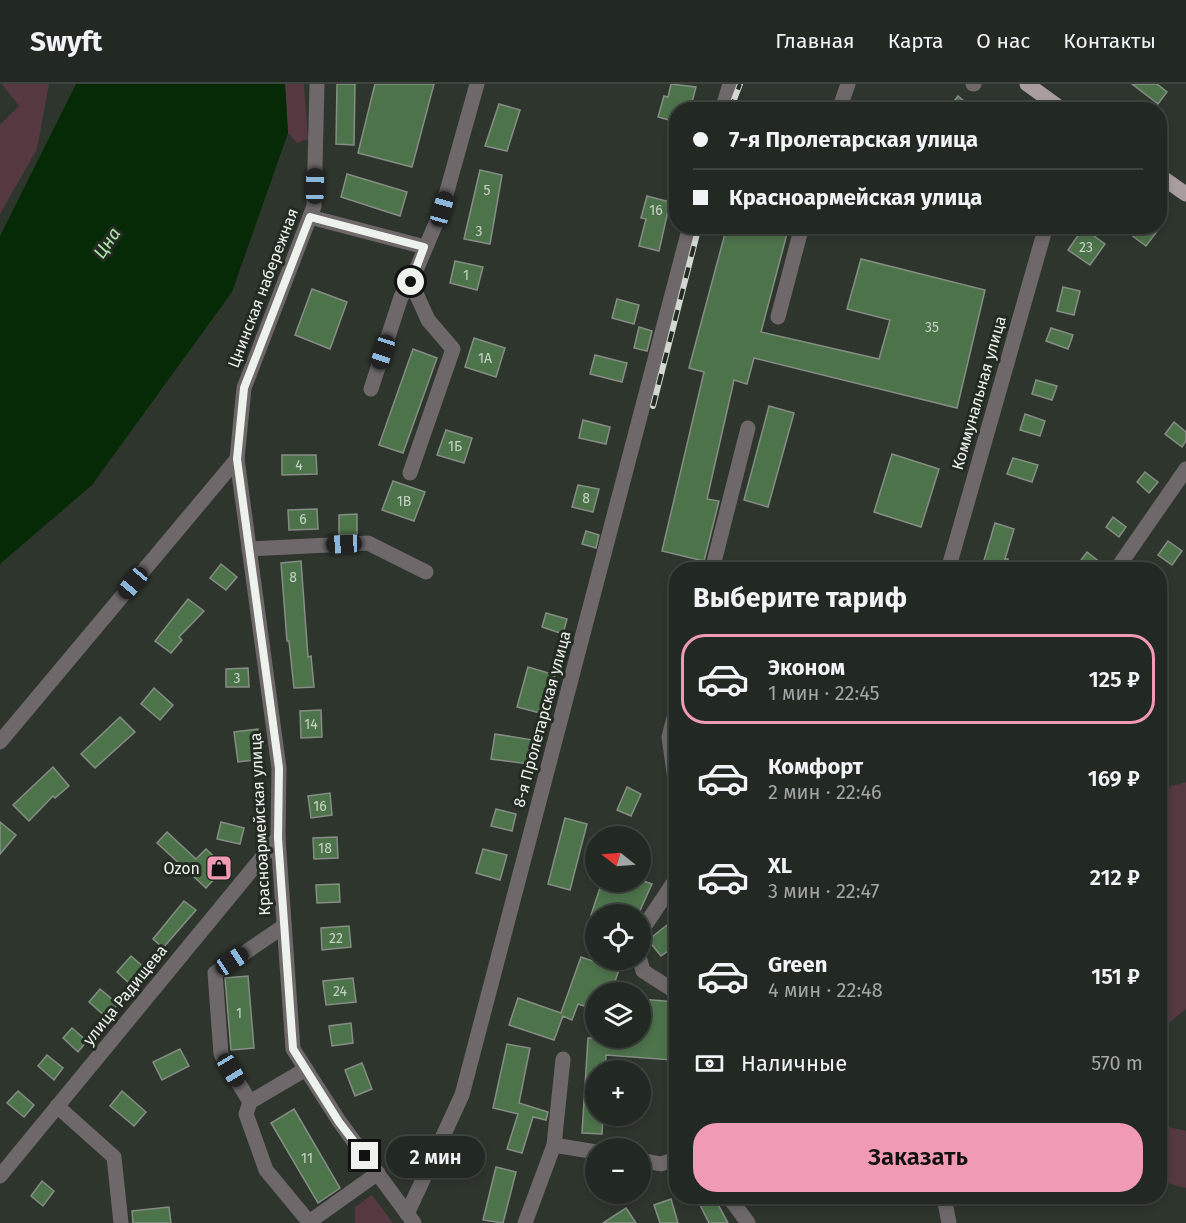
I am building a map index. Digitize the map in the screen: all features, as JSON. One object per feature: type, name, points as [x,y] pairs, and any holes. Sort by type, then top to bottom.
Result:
[{"type":"main road","points":[[1033,86],[1053,102]]},
{"type":"main road","points":[[1167,181],[1186,194]]},
{"type":"street","name":"Цнинская набережная","points":[[237,459],[244,388],[314,206],[317,84]]},
{"type":"street","points":[[371,389],[401,297],[411,282],[442,209],[477,84]]},
{"type":"street","points":[[724,102],[730,84]]},
{"type":"street","points":[[842,102],[848,84]]},
{"type":"street","points":[[310,217],[424,247]]},
{"type":"street","name":"8-я Пролетарская улица","points":[[411,1218],[462,1095],[688,234]]},
{"type":"street","points":[[778,317],[800,234]]},
{"type":"street","name":"Коммунальная улица","points":[[950,562],[1044,234]]},
{"type":"street","points":[[410,473],[453,348],[428,320],[411,282]]},
{"type":"street","points":[[714,562],[748,428]]},
{"type":"street","points":[[0,742],[237,459]]},
{"type":"street","name":"Красноармейская улица","points":[[237,459],[279,768],[278,838],[293,1049],[339,1122],[411,1218]]},
{"type":"street","points":[[1122,562],[1186,469]]},
{"type":"street","points":[[249,549],[368,543],[426,572]]},
{"type":"street","name":"улица Радищева","points":[[0,1176],[278,838]]},
{"type":"street","points":[[651,916],[669,890]]},
{"type":"street","points":[[250,1102],[221,1054],[215,973],[284,926]]},
{"type":"street","points":[[643,970],[669,988]]},
{"type":"street","points":[[525,1223],[554,1145],[563,1059]]},
{"type":"street","points":[[306,1069],[250,1102],[246,1114],[266,1170],[309,1222],[378,1173]]},
{"type":"street","points":[[57,1106],[114,1157],[121,1223]]},
{"type":"street","points":[[554,1145],[585,1150]]},
{"type":"street","points":[[651,1162],[661,1164],[669,1161]]},
{"type":"street","points":[[734,1204],[748,1223]]},
{"type":"street","points":[[945,1204],[949,1223]]},
{"type":"shaded area","points":[[2,84],[49,84],[37,149],[0,214],[0,125],[19,106]]},
{"type":"shaded area","points":[[285,84],[304,84],[308,139],[297,143],[288,133]]},
{"type":"shaded area","points":[[1186,782],[1186,1009],[1167,1024],[1167,787]]},
{"type":"shaded area","points":[[1167,1127],[1186,1131],[1186,1188],[1167,1183]]},
{"type":"shaded area","points":[[372,1195],[393,1223],[355,1223],[355,1207]]},
{"type":"water","name":"Цна","points":[[76,84],[285,84],[288,133],[232,292],[92,485],[0,564],[0,236]]},
{"type":"building","points":[[337,84],[355,84],[354,145],[336,144]]},
{"type":"building","points":[[375,84],[434,84],[412,167],[358,153]]},
{"type":"building","points":[[671,84],[696,87],[692,102],[669,102],[669,120],[658,117],[664,96],[668,97]]},
{"type":"building","points":[[1132,84],[1157,84],[1167,92],[1160,102],[1155,102]]},
{"type":"building","points":[[958,96],[965,102],[953,102]]},
{"type":"building","points":[[499,104],[520,110],[507,151],[485,146]]},
{"type":"building","points":[[480,170],[502,175],[490,244],[464,239]]},
{"type":"building","points":[[347,174],[407,192],[400,216],[341,197]]},
{"type":"building","points":[[647,196],[669,202],[659,251],[639,246],[646,219],[641,218]]},
{"type":"building","points":[[725,234],[787,234],[761,332],[879,359],[890,320],[847,309],[861,259],[985,290],[957,408],[754,358],[747,384],[734,380],[707,499],[719,501],[704,561],[662,551],[704,372],[689,368]]},
{"type":"building","points":[[1079,234],[1091,234],[1105,244],[1090,265],[1068,250]]},
{"type":"building","points":[[1130,234],[1155,234],[1146,246]]},
{"type":"building","points":[[455,261],[483,267],[477,290],[450,283]]},
{"type":"building","points":[[1063,287],[1080,291],[1074,315],[1057,311]]},
{"type":"building","points":[[312,289],[347,302],[330,349],[295,335]]},
{"type":"building","points":[[617,299],[639,305],[634,324],[612,318]]},
{"type":"building","points":[[639,327],[652,331],[647,351],[634,348]]},
{"type":"building","points":[[1051,328],[1073,335],[1068,349],[1046,341]]},
{"type":"building","points":[[474,338],[505,348],[496,377],[465,367]]},
{"type":"building","points":[[413,349],[437,358],[403,453],[379,445]]},
{"type":"building","points":[[595,355],[627,363],[622,382],[590,374]]},
{"type":"building","points":[[1036,380],[1057,386],[1052,400],[1032,394]]},
{"type":"building","points":[[769,406],[794,413],[768,507],[744,500]]},
{"type":"building","points":[[1025,414],[1045,421],[1040,436],[1020,430]]},
{"type":"building","points":[[583,420],[610,427],[606,444],[579,438]]},
{"type":"building","points":[[1174,422],[1186,432],[1186,441],[1182,447],[1165,434]]},
{"type":"building","points":[[446,430],[472,438],[464,463],[437,455]]},
{"type":"building","points":[[892,454],[939,469],[921,527],[874,512]]},
{"type":"building","points":[[282,455],[316,455],[317,474],[282,475]]},
{"type":"building","points":[[1013,458],[1038,465],[1032,482],[1007,474]]},
{"type":"building","points":[[1145,472],[1158,482],[1149,493],[1137,482]]},
{"type":"building","points":[[393,481],[425,492],[414,521],[382,510]]},
{"type":"building","points":[[578,485],[599,489],[593,512],[572,507]]},
{"type":"building","points":[[317,509],[318,529],[289,530],[288,510]]},
{"type":"building","points":[[357,514],[357,534],[339,535],[339,515]]},
{"type":"building","points":[[1113,517],[1126,527],[1119,537],[1106,527]]},
{"type":"building","points":[[995,523],[1014,529],[1005,559],[1008,559],[1007,562],[983,562]]},
{"type":"building","points":[[586,531],[599,535],[596,548],[582,544]]},
{"type":"building","points":[[1168,541],[1182,551],[1172,565],[1158,555]]},
{"type":"building","points":[[1087,552],[1100,562],[1080,562]]},
{"type":"building","points":[[301,561],[308,657],[311,656],[314,687],[294,688],[289,641],[287,641],[281,563]]},
{"type":"building","points":[[221,564],[237,577],[226,590],[210,578]]},
{"type":"building","points":[[188,599],[204,611],[179,637],[182,640],[171,653],[155,641]]},
{"type":"building","points":[[546,613],[567,619],[563,634],[542,627]]},
{"type":"building","points":[[528,667],[555,675],[544,714],[517,707]]},
{"type":"building","points":[[248,668],[249,687],[226,687],[226,669]]},
{"type":"building","points":[[154,688],[173,705],[160,720],[141,704]]},
{"type":"building","points":[[321,710],[322,737],[301,738],[300,711]]},
{"type":"building","points":[[120,717],[135,732],[95,768],[81,754]]},
{"type":"building","points":[[258,729],[262,759],[238,762],[234,732]]},
{"type":"building","points":[[495,734],[533,740],[529,764],[491,759]]},
{"type":"building","points":[[53,767],[69,786],[55,798],[53,796],[29,821],[13,805]]},
{"type":"building","points":[[627,787],[641,794],[631,816],[617,810]]},
{"type":"building","points":[[330,793],[332,815],[311,818],[308,796]]},
{"type":"building","points":[[496,809],[516,814],[512,831],[491,826]]},
{"type":"building","points":[[565,818],[587,824],[570,890],[548,884]]},
{"type":"building","points":[[0,822],[16,835],[0,854]]},
{"type":"building","points":[[221,822],[244,828],[240,844],[217,839]]},
{"type":"building","points":[[167,832],[196,859],[206,849],[225,867],[206,888],[157,843]]},
{"type":"building","points":[[337,837],[338,858],[314,859],[313,838]]},
{"type":"building","points":[[483,849],[507,855],[500,880],[476,873]]},
{"type":"building","points":[[339,884],[340,902],[317,903],[316,885]]},
{"type":"building","points":[[599,892],[648,892],[643,904],[595,904]]},
{"type":"building","points":[[184,901],[196,910],[163,948],[153,939]]},
{"type":"building","points":[[669,924],[669,950],[661,956],[651,944],[651,938]]},
{"type":"building","points":[[349,926],[351,947],[322,950],[321,928]]},
{"type":"building","points":[[131,956],[147,970],[132,986],[117,972]]},
{"type":"building","points":[[581,957],[585,958],[585,970],[619,970],[615,982],[585,982],[585,1006],[578,1004],[572,1020],[563,1016],[554,1040],[509,1025],[518,998],[561,1013]]},
{"type":"building","points":[[248,976],[254,1048],[231,1050],[225,978]]},
{"type":"building","points":[[353,978],[356,1002],[326,1005],[323,981]]},
{"type":"building","points":[[100,989],[118,1004],[106,1017],[89,1002]]},
{"type":"building","points":[[651,1000],[669,1001],[669,1060],[606,1055],[606,1060],[587,1060],[587,1048],[651,1048]]},
{"type":"building","points":[[351,1023],[353,1043],[332,1046],[329,1026]]},
{"type":"building","points":[[72,1028],[87,1041],[78,1052],[63,1038]]},
{"type":"building","points":[[507,1044],[530,1048],[519,1103],[548,1112],[546,1120],[533,1117],[522,1153],[507,1149],[518,1114],[493,1108]]},
{"type":"building","points":[[180,1049],[189,1066],[162,1080],[153,1062]]},
{"type":"building","points":[[47,1055],[63,1068],[54,1080],[38,1066]]},
{"type":"building","points":[[362,1063],[372,1089],[355,1096],[345,1070]]},
{"type":"building","points":[[585,1086],[585,1126],[602,1126],[602,1134],[582,1133]]},
{"type":"building","points":[[18,1091],[34,1105],[24,1117],[7,1103]]},
{"type":"building","points":[[122,1091],[146,1112],[134,1126],[110,1106]]},
{"type":"building","points":[[294,1109],[340,1188],[318,1203],[271,1123]]},
{"type":"building","points":[[496,1167],[516,1172],[503,1223],[483,1220]]},
{"type":"building","points":[[42,1181],[54,1191],[43,1206],[31,1196]]},
{"type":"building","points":[[669,1200],[678,1223],[660,1223],[654,1205]]},
{"type":"building","points":[[700,1204],[718,1204],[728,1223],[709,1223]]},
{"type":"building","points":[[169,1207],[171,1223],[133,1223],[132,1211]]},
{"type":"building","points":[[626,1208],[636,1223],[603,1223]]},
{"type":"railway","points":[[733,102],[740,84]]},
{"type":"railway","points":[[653,406],[697,234]]},
{"type":"place","name":"Ozon","points":[[219,868]]},
{"type":"route","points":[[365,1156],[339,1122],[293,1049],[278,838],[279,768],[237,459],[244,388],[310,217],[424,247],[411,282]]}]
